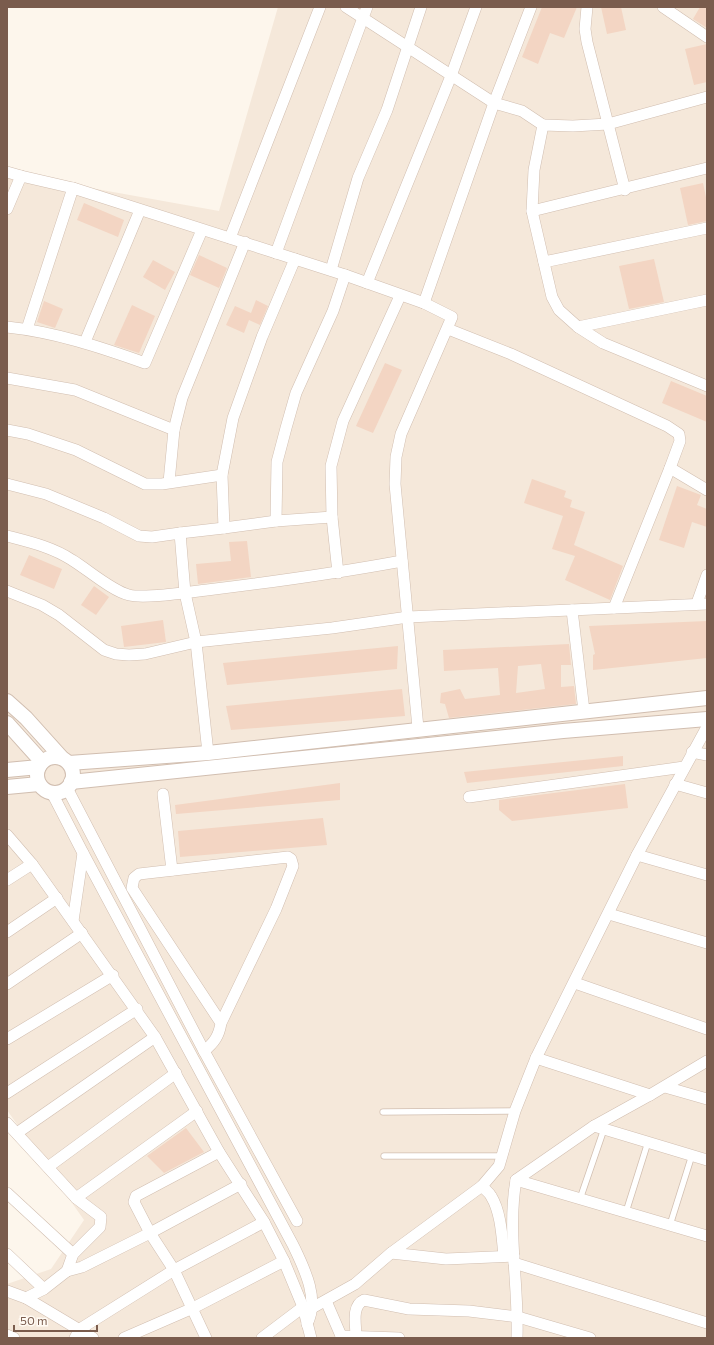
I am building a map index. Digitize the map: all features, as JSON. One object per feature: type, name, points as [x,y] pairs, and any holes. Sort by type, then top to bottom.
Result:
[{"type":"street","points":[[230,238],[320,7]]},
{"type":"street","points":[[346,7],[494,103],[522,111],[543,125],[573,126],[608,124],[707,97]]},
{"type":"street","points":[[276,253],[367,7]]},
{"type":"street","points":[[330,270],[358,178],[387,110],[421,7]]},
{"type":"street","points":[[367,283],[451,76],[476,7]]},
{"type":"street","points":[[424,303],[494,103],[531,7]]},
{"type":"street","points":[[587,7],[585,29],[587,42],[625,190]]},
{"type":"street","points":[[663,7],[707,37]]},
{"type":"street","points":[[543,125],[534,170],[532,211],[552,296],[559,310],[578,327],[603,343],[704,383]]},
{"type":"street","points":[[532,211],[625,190],[707,168]]},
{"type":"street","points":[[7,172],[73,188],[202,230],[245,242],[424,303],[452,317],[401,434],[396,457],[395,484],[418,728]]},
{"type":"street","points":[[7,210],[21,176]]},
{"type":"street","points":[[27,329],[73,188]]},
{"type":"street","points":[[85,342],[140,210]]},
{"type":"street","points":[[544,262],[707,228]]},
{"type":"street","points":[[7,327],[27,329],[85,342],[145,363],[202,230]]},
{"type":"street","points":[[169,482],[174,430],[182,398],[245,242]]},
{"type":"street","points":[[224,528],[222,475],[233,418],[262,337],[295,259]]},
{"type":"street","points":[[276,521],[277,462],[286,428],[296,393],[332,311],[345,275]]},
{"type":"street","points":[[338,573],[332,517],[331,466],[343,421],[378,341],[400,296]]},
{"type":"street","points":[[578,327],[707,300]]},
{"type":"street","points":[[448,329],[511,354],[667,426],[679,434],[680,441],[670,468],[614,608]]},
{"type":"street","points":[[7,378],[75,390],[174,430]]},
{"type":"street","points":[[7,430],[35,436],[76,450],[145,484],[222,475]]},
{"type":"street","points":[[670,468],[707,490]]},
{"type":"street","points":[[7,484],[46,494],[104,518],[139,536],[152,537],[276,521],[332,517]]},
{"type":"street","points":[[180,533],[184,592],[196,642],[208,753]]},
{"type":"street","points":[[7,536],[49,547],[128,595],[184,592],[338,573],[402,561]]},
{"type":"street","points":[[7,591],[42,605],[72,624],[95,644],[116,654],[145,654],[196,642],[332,628],[408,617],[702,603],[707,575]]},
{"type":"street","points":[[572,610],[584,711]]},
{"type":"street","points":[[7,770],[40,764],[49,758],[65,761],[208,753],[418,728],[707,698]]},
{"type":"street","points":[[7,701],[26,718],[65,761],[73,773],[69,785],[61,792],[52,793],[45,790],[39,784],[37,775],[40,764]]},
{"type":"street","points":[[69,785],[564,731],[707,719]]},
{"type":"street","points":[[7,723],[40,764]]},
{"type":"street","points":[[262,1338],[307,1307],[326,1300],[355,1284],[391,1253],[482,1186],[499,1166],[514,1111],[536,1058],[575,983],[637,855],[707,727]]},
{"type":"street","points":[[692,752],[707,755]]},
{"type":"street","points":[[469,797],[684,767]]},
{"type":"street","points":[[7,787],[39,784]]},
{"type":"street","points":[[675,784],[707,793]]},
{"type":"street","points":[[69,785],[204,1051],[298,1221]]},
{"type":"street","points":[[52,793],[293,1245],[307,1280],[308,1324],[311,1338]]},
{"type":"street","points":[[163,794],[172,870]]},
{"type":"street","points":[[7,836],[32,864],[156,1037],[219,1152],[241,1184],[264,1222],[307,1307]]},
{"type":"street","points":[[73,921],[83,853]]},
{"type":"street","points":[[637,855],[707,876]]},
{"type":"street","points":[[204,1051],[213,1044],[219,1034],[221,1022],[276,909],[293,866],[291,859],[288,857],[139,874],[134,878],[132,888],[221,1022]]},
{"type":"street","points":[[7,880],[32,864]]},
{"type":"street","points":[[7,932],[57,898]]},
{"type":"street","points":[[609,914],[707,943]]},
{"type":"street","points":[[7,984],[82,933]]},
{"type":"street","points":[[7,1039],[113,975]]},
{"type":"street","points":[[575,983],[707,1029]]},
{"type":"street","points":[[7,1093],[137,1009]]},
{"type":"street","points":[[17,1133],[156,1037]]},
{"type":"street","points":[[536,1058],[650,1095]]},
{"type":"street","points":[[516,1180],[650,1095],[707,1062]]},
{"type":"street","points":[[48,1167],[176,1073]]},
{"type":"street","points":[[665,1087],[707,1099]]},
{"type":"street","points":[[76,1198],[197,1111]]},
{"type":"street","points":[[7,1123],[76,1198],[101,1217],[100,1228],[73,1254],[67,1271]]},
{"type":"street","points":[[599,1127],[707,1160]]},
{"type":"street","points":[[206,1338],[174,1270],[150,1233],[134,1202],[136,1196],[219,1152]]},
{"type":"street","points":[[516,1180],[707,1236]]},
{"type":"street","points":[[516,1180],[512,1216],[511,1258],[518,1317],[517,1338]]},
{"type":"street","points":[[26,1298],[44,1289],[67,1271],[82,1267],[150,1233],[241,1184]]},
{"type":"street","points":[[482,1186],[491,1196],[495,1205],[511,1258]]},
{"type":"street","points":[[7,1193],[73,1254]]},
{"type":"street","points":[[77,1333],[174,1270],[264,1222]]},
{"type":"street","points":[[391,1253],[446,1259],[511,1258],[707,1323]]},
{"type":"street","points":[[7,1254],[44,1289]]},
{"type":"street","points":[[124,1338],[193,1308],[284,1261]]},
{"type":"street","points":[[355,1284],[364,1300]]},
{"type":"street","points":[[7,1291],[26,1298],[77,1333],[93,1338]]},
{"type":"street","points":[[326,1300],[342,1337],[356,1336],[399,1338]]},
{"type":"street","points":[[356,1336],[356,1311],[360,1302],[364,1300],[409,1309],[469,1311],[518,1317],[590,1338]]},
{"type":"street","points":[[7,1335],[14,1338]]},
{"type":"lane","points":[[383,1112],[514,1111]]},
{"type":"lane","points":[[580,1199],[599,1127]]},
{"type":"lane","points":[[626,1212],[648,1142]]},
{"type":"lane","points":[[670,1225],[692,1155]]},
{"type":"lane","points":[[384,1156],[502,1156]]},
{"type":"shaded area","points":[[278,7],[707,7],[707,1338],[7,1338],[7,1284],[51,1269],[84,1220],[7,1110],[7,173],[219,211]]},
{"type":"building","points":[[542,7],[577,7],[564,38],[550,33],[538,64],[522,57]]},
{"type":"building","points":[[601,7],[621,7],[626,30],[607,34]]},
{"type":"building","points":[[700,7],[707,7],[707,28],[693,19]]},
{"type":"building","points":[[707,44],[707,82],[694,85],[685,49]]},
{"type":"building","points":[[703,183],[707,202],[707,221],[688,225],[680,188]]},
{"type":"building","points":[[84,203],[124,220],[118,237],[77,220]]},
{"type":"building","points":[[199,255],[227,268],[219,288],[190,275]]},
{"type":"building","points":[[654,259],[664,302],[629,309],[619,266]]},
{"type":"building","points":[[153,260],[175,272],[165,290],[143,277]]},
{"type":"building","points":[[256,300],[268,306],[260,325],[249,320],[244,333],[226,325],[235,306],[251,313]]},
{"type":"building","points":[[44,301],[63,309],[55,328],[37,322]]},
{"type":"building","points":[[132,305],[155,316],[139,353],[114,345]]},
{"type":"building","points":[[385,363],[402,370],[373,433],[356,426]]},
{"type":"building","points":[[671,381],[707,396],[707,422],[662,403]]},
{"type":"building","points":[[532,479],[566,491],[564,497],[572,500],[570,507],[585,512],[574,545],[623,566],[610,600],[565,580],[575,556],[552,549],[563,516],[524,503]]},
{"type":"building","points":[[677,486],[701,495],[697,505],[707,509],[707,527],[692,522],[684,548],[659,540]]},
{"type":"building","points":[[247,541],[251,577],[198,584],[196,564],[231,561],[229,542]]},
{"type":"building","points":[[29,555],[62,569],[54,589],[20,575]]},
{"type":"building","points":[[94,586],[109,597],[96,615],[81,605]]},
{"type":"building","points":[[163,620],[166,642],[124,647],[121,626]]},
{"type":"building","points":[[707,621],[707,658],[593,670],[593,655],[595,654],[589,626]]},
{"type":"building","points":[[569,644],[571,665],[561,665],[561,687],[574,686],[576,704],[449,718],[445,704],[440,703],[441,693],[460,689],[465,699],[500,695],[498,668],[444,671],[443,650]],"holes":[[[541,664],[545,689],[516,693],[518,666]]]},
{"type":"building","points":[[398,646],[397,669],[227,685],[223,663]]},
{"type":"building","points":[[402,689],[405,716],[231,730],[226,706]]},
{"type":"building","points":[[623,756],[623,766],[467,783],[464,772]]},
{"type":"building","points":[[340,783],[340,800],[176,814],[175,805]]},
{"type":"building","points":[[625,784],[628,808],[512,821],[499,810],[499,800]]},
{"type":"building","points":[[323,818],[327,845],[180,857],[178,831]]},
{"type":"building","points":[[186,1128],[204,1152],[164,1173],[147,1156]]}]
